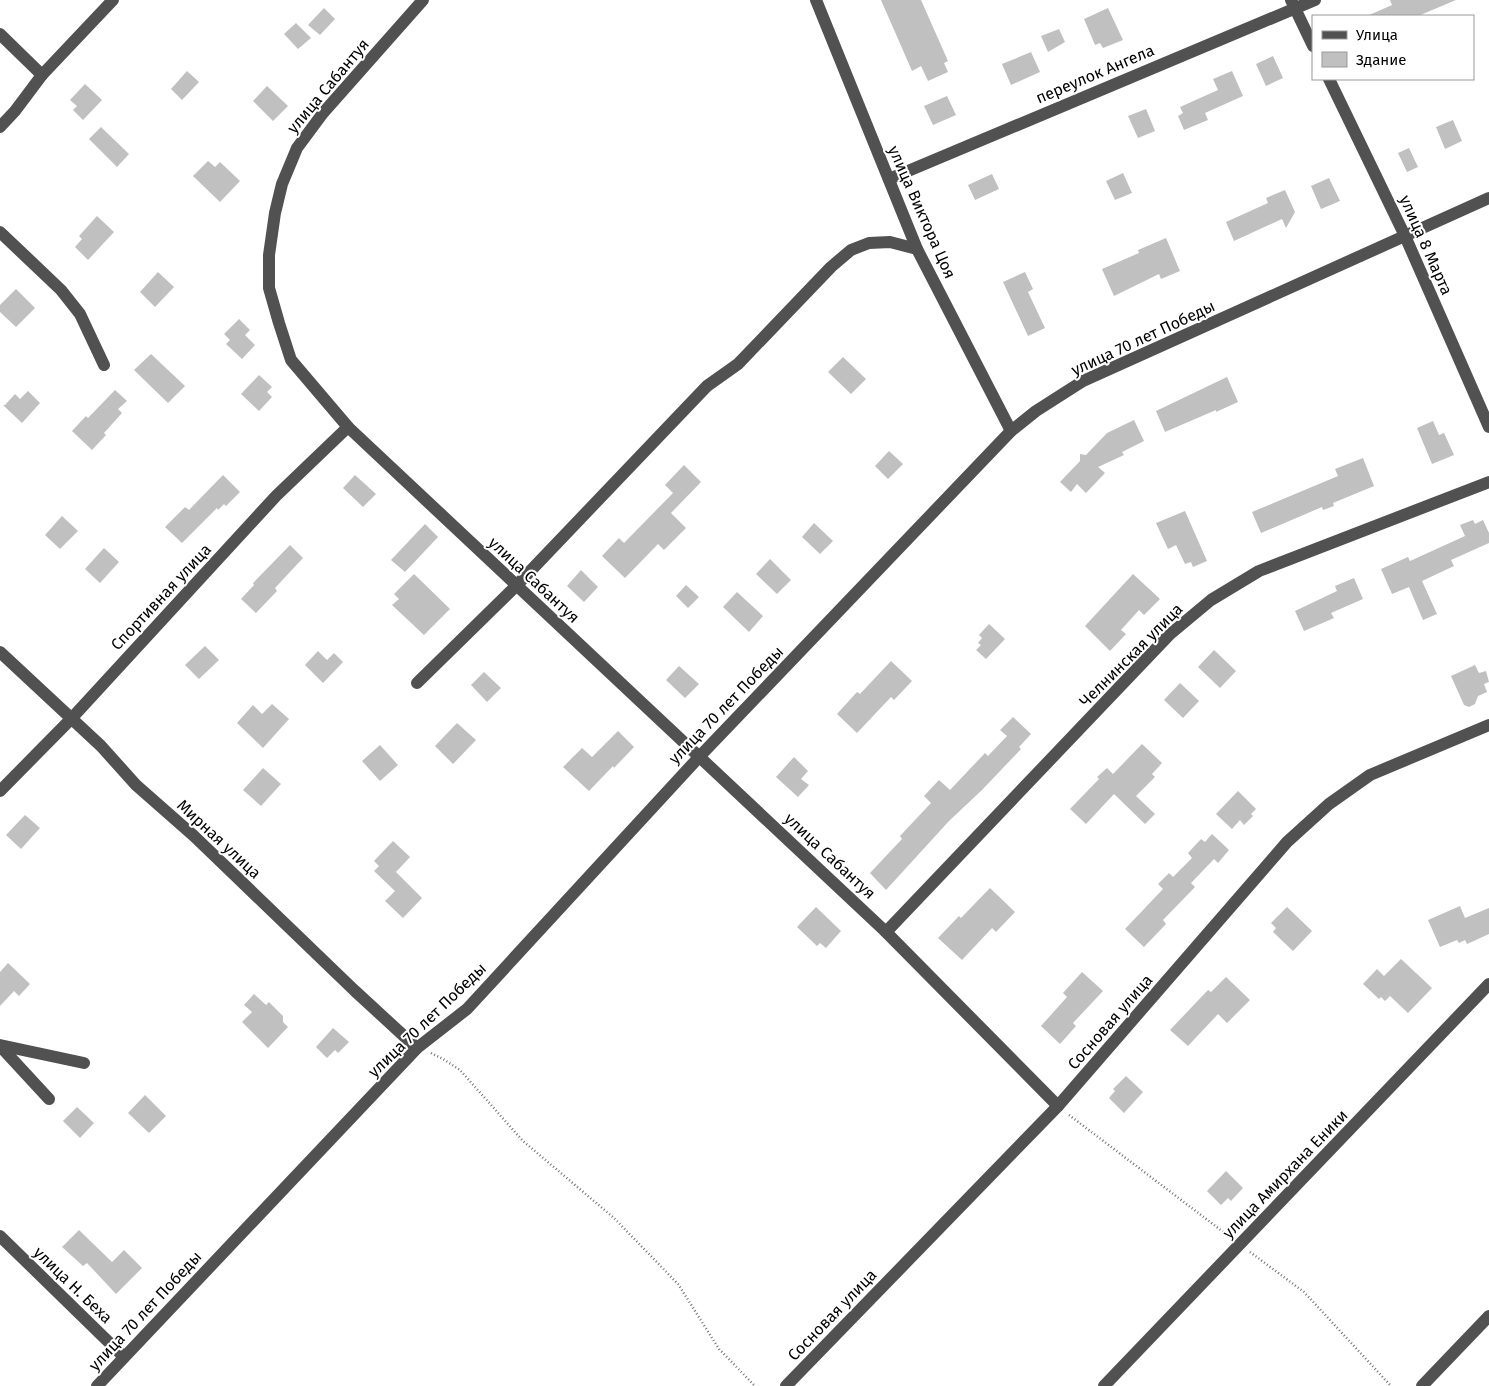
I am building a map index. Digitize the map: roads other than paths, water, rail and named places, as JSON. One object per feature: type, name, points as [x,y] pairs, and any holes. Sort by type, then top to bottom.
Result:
[{"type":"street","points":[[0,127],[42,75],[113,0]]},
{"type":"street","name":"улица Сабантуя","points":[[423,0],[323,113],[297,148],[282,184],[275,213],[269,256],[269,288],[291,360],[348,427],[886,932],[1058,1106]]},
{"type":"street","name":"улица Виктора Цоя","points":[[816,0],[917,249],[1011,431]]},
{"type":"street","name":"переулок Ангела","points":[[889,179],[1293,4],[1315,0]]},
{"type":"street","points":[[1293,4],[1312,44]]},
{"type":"street","points":[[0,34],[42,75]]},
{"type":"street","name":"улица 8 Марта","points":[[1329,80],[1406,236],[1489,427]]},
{"type":"street","name":"улица 70 лет Победы","points":[[97,1386],[417,1048],[467,1009],[700,756],[1011,431],[1036,411],[1082,381],[1489,198]]},
{"type":"street","points":[[0,232],[61,290],[80,314],[104,365]]},
{"type":"street","points":[[417,683],[516,586],[707,386],[738,364],[831,266],[851,250],[869,243],[890,242],[917,249]]},
{"type":"street","name":"Спортивная улица","points":[[0,791],[71,719],[276,496],[348,427]]},
{"type":"street","name":"Челнинская улица","points":[[886,932],[1169,635],[1211,600],[1258,572],[1489,482]]},
{"type":"street","name":"Мирная улица","points":[[0,652],[101,746],[136,785],[194,836],[354,991],[417,1048]]},
{"type":"street","name":"Сосновая улица","points":[[786,1386],[1058,1106],[1287,842],[1329,804],[1370,775],[1489,724]]},
{"type":"street","name":"улица Амирхана Еники","points":[[1104,1386],[1489,984]]},
{"type":"street","points":[[1,1046],[84,1064]]},
{"type":"street","points":[[1,1046],[49,1099]]},
{"type":"street","name":"улица Н. Беха","points":[[0,1236],[124,1358]]},
{"type":"street","points":[[1422,1386],[1489,1316]]}]
